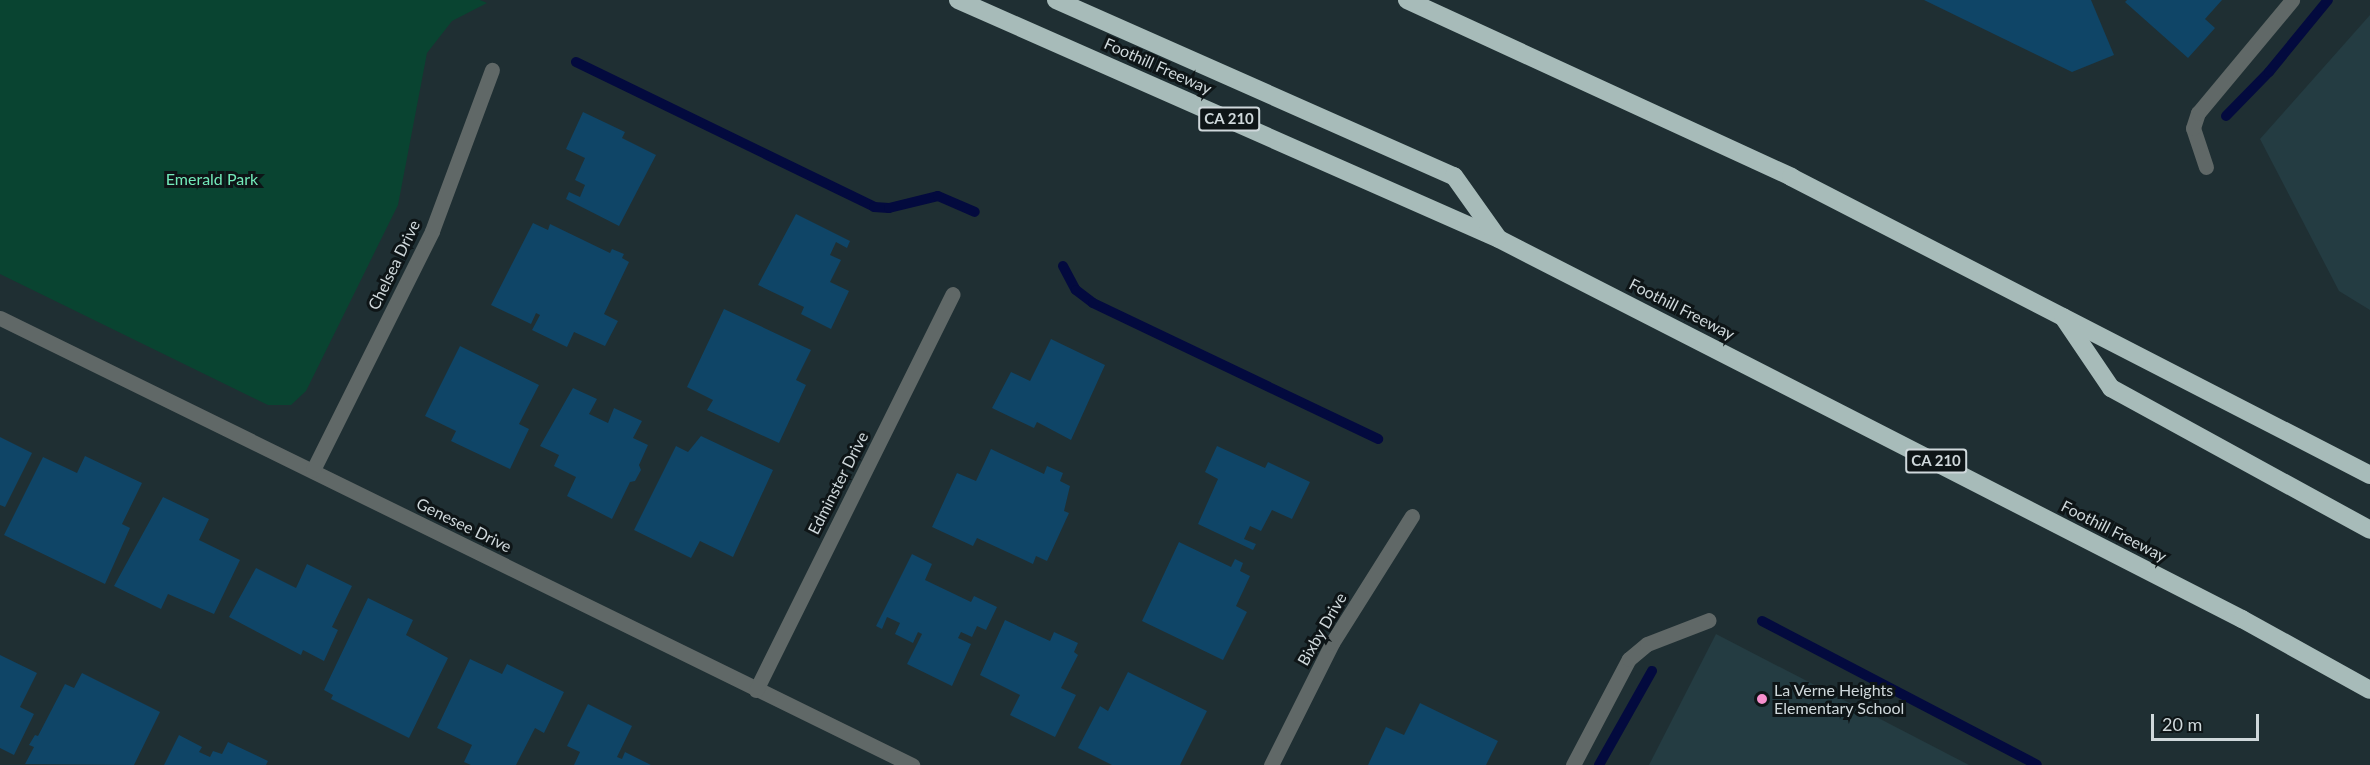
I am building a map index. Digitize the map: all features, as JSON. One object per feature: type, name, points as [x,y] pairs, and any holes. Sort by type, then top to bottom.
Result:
[{"type":"highway","name":"Foothill Freeway","points":[[958,0],[1499,239],[2232,614],[2370,690]]},
{"type":"highway","points":[[1056,0],[1454,176],[1499,239]]},
{"type":"highway","points":[[1407,0],[1791,177],[2370,475]]},
{"type":"highway","points":[[2062,316],[2110,388],[2370,530]]},
{"type":"street","points":[[2206,167],[2193,128],[2198,113],[2292,0]]},
{"type":"street","name":"Chelsea Drive","points":[[313,470],[432,231],[492,70]]},
{"type":"street","name":"Edminster Drive","points":[[756,690],[953,294]]},
{"type":"street","name":"Genesee Drive","points":[[0,318],[912,765]]},
{"type":"street","name":"Bixby Drive","points":[[1271,765],[1332,643],[1412,516]]},
{"type":"street","points":[[1573,765],[1629,659],[1647,644],[1709,620]]},
{"type":"shaded area","points":[[2370,15],[2370,310],[2339,291],[2260,139]]},
{"type":"shaded area","name":"La Verne Heights Elementary School","points":[[1716,634],[1969,765],[1649,765]]},
{"type":"green space","name":"Emerald Park","points":[[0,0],[480,0],[487,3],[452,21],[427,53],[398,205],[306,391],[291,405],[268,405],[0,274]]},
{"type":"building","points":[[1924,0],[2091,0],[2114,55],[2072,72]]},
{"type":"building","points":[[2127,0],[2222,0],[2205,19],[2215,28],[2188,58],[2125,2]]},
{"type":"building","points":[[583,112],[625,132],[622,138],[656,155],[619,226],[566,199],[569,192],[580,197],[585,185],[575,180],[585,158],[566,149]]},
{"type":"building","points":[[796,214],[850,241],[847,248],[836,242],[830,255],[841,260],[830,282],[849,291],[831,329],[801,314],[804,307],[758,285]]},
{"type":"building","points":[[533,223],[548,230],[550,224],[610,253],[612,249],[624,254],[622,258],[629,262],[604,314],[618,321],[605,346],[574,332],[567,347],[532,330],[540,315],[536,313],[531,324],[491,305]]},
{"type":"building","points":[[724,309],[811,350],[796,380],[806,385],[779,443],[707,410],[713,400],[687,387]]},
{"type":"building","points":[[1051,339],[1105,365],[1071,440],[1037,422],[1034,428],[992,408],[1011,372],[1030,381]]},
{"type":"building","points":[[460,346],[539,385],[519,424],[529,429],[510,469],[451,441],[456,431],[425,416]]},
{"type":"building","points":[[573,388],[597,399],[589,414],[608,423],[614,408],[642,421],[633,438],[648,445],[639,465],[641,470],[635,481],[630,482],[612,519],[567,496],[576,477],[554,466],[559,455],[540,446]]},
{"type":"building","points":[[701,436],[773,470],[733,557],[700,541],[691,558],[634,530],[676,446],[688,452]]},
{"type":"building","points":[[0,437],[32,453],[5,507],[0,505]]},
{"type":"building","points":[[1217,446],[1265,468],[1268,462],[1310,482],[1292,519],[1272,510],[1261,531],[1250,526],[1244,539],[1256,544],[1253,550],[1198,524],[1218,479],[1205,472]]},
{"type":"building","points":[[991,449],[1044,474],[1047,466],[1063,473],[1060,481],[1070,486],[1064,511],[1069,513],[1047,561],[1036,556],[1033,564],[977,538],[973,546],[932,527],[957,473],[976,481]]},
{"type":"building","points":[[85,456],[142,483],[122,524],[130,528],[105,584],[4,535],[43,457],[77,473]]},
{"type":"building","points":[[163,497],[209,519],[199,540],[240,560],[214,614],[168,594],[161,609],[114,586]]},
{"type":"building","points":[[1179,542],[1231,567],[1235,559],[1243,563],[1240,571],[1250,576],[1236,606],[1247,612],[1223,660],[1142,621]]},
{"type":"building","points":[[912,554],[932,564],[925,580],[971,602],[974,596],[997,607],[986,630],[977,626],[972,637],[961,632],[958,638],[971,644],[952,686],[907,664],[922,634],[918,632],[913,643],[895,634],[900,623],[887,617],[882,629],[876,626]]},
{"type":"building","points":[[307,564],[352,586],[332,627],[338,630],[324,661],[303,650],[301,655],[229,617],[256,568],[296,588]]},
{"type":"building","points":[[368,598],[413,620],[406,635],[448,658],[409,738],[331,699],[333,695],[324,690]]},
{"type":"building","points":[[1005,620],[1050,641],[1054,632],[1078,643],[1074,652],[1078,655],[1061,688],[1076,695],[1055,737],[1010,715],[1020,695],[980,675]]},
{"type":"building","points":[[0,655],[37,673],[20,707],[34,714],[14,755],[0,748]]},
{"type":"building","points":[[470,659],[502,674],[507,664],[564,692],[544,733],[535,728],[516,765],[471,765],[464,762],[472,745],[437,728]]},
{"type":"building","points":[[1128,672],[1207,711],[1180,765],[1112,765],[1078,748],[1100,706],[1108,711]]},
{"type":"building","points":[[82,673],[160,712],[134,765],[25,764],[34,747],[29,745],[35,735],[38,736],[65,684],[74,688]]},
{"type":"building","points":[[1420,703],[1498,741],[1486,765],[1368,765],[1386,727],[1404,735]]},
{"type":"building","points":[[588,704],[632,726],[617,757],[622,759],[625,752],[651,765],[574,765],[580,752],[567,746]]},
{"type":"building","points":[[179,735],[202,747],[199,752],[210,757],[213,751],[222,754],[228,742],[268,761],[266,765],[164,765]]},
{"type":"waterway","points":[[2226,116],[2269,72],[2328,0]]},
{"type":"waterway","points":[[576,62],[874,207],[889,208],[938,196],[975,212]]},
{"type":"waterway","points":[[1063,266],[1076,290],[1093,303],[1378,439]]},
{"type":"waterway","points":[[1762,621],[2037,765]]},
{"type":"waterway","points":[[1599,765],[1652,671]]},
{"type":"place","name":"La Verne Heights Elementary School","points":[[1762,699]]}]
